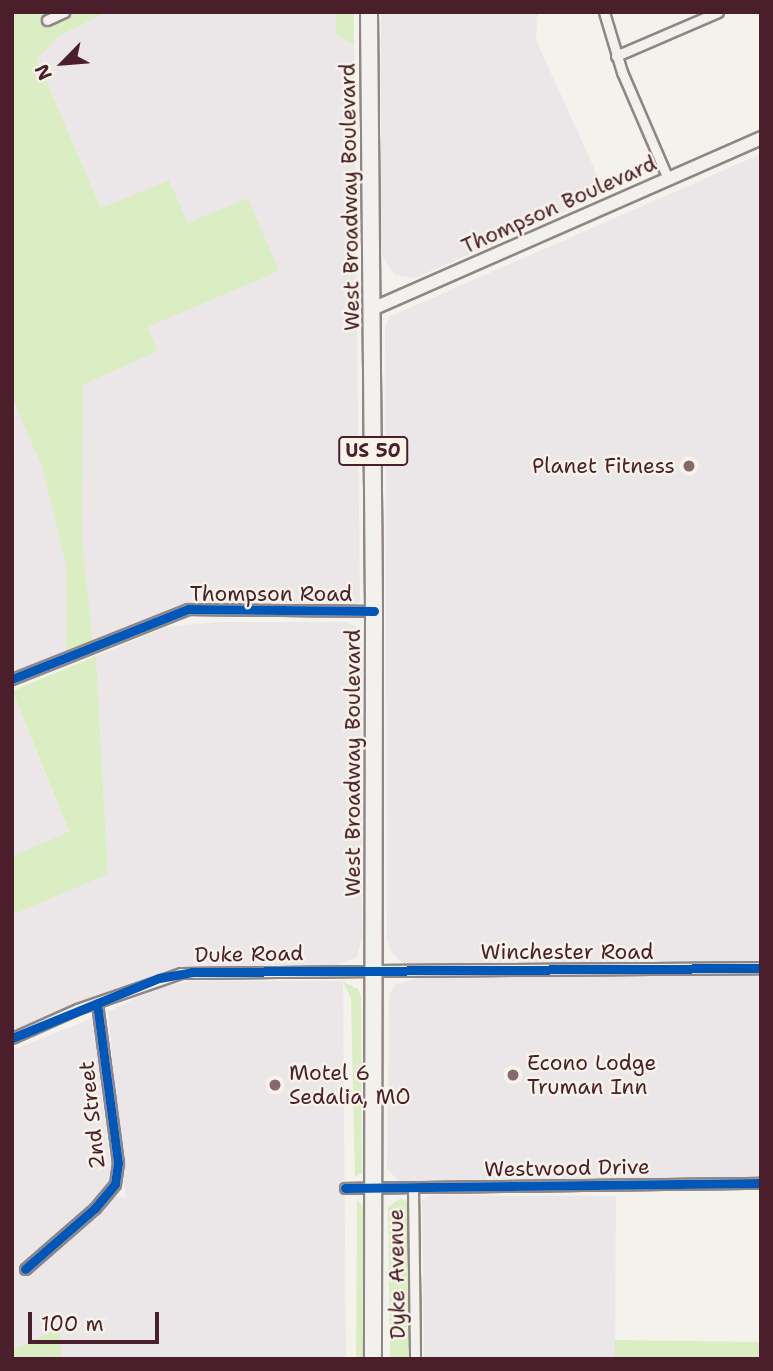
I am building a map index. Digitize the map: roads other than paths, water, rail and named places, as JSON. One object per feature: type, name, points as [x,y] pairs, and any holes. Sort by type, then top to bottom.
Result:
[{"type":"highway","name":"West Broadway Boulevard","points":[[369,12],[373,309],[374,1355]]},
{"type":"main road","name":"Thompson Boulevard","points":[[373,309],[761,138]]},
{"type":"street","points":[[47,20],[64,12]]},
{"type":"street","points":[[604,12],[616,56],[668,179]]},
{"type":"street","points":[[616,56],[718,12]]},
{"type":"street","name":"Thompson Road","points":[[12,679],[188,609],[374,611]]},
{"type":"street","name":"Winchester Road","points":[[374,971],[761,968]]},
{"type":"street","name":"Duke Road","points":[[12,1038],[159,978],[192,972],[374,971]]},
{"type":"street","name":"2nd Street","points":[[25,1269],[95,1208],[115,1184],[118,1163],[97,1003]]},
{"type":"street","name":"Westwood Drive","points":[[345,1188],[761,1183]]},
{"type":"street","name":"Dyke Avenue","points":[[413,1188],[415,1359]]},
{"type":"place","name":"Planet Fitness","points":[[689,466]]},
{"type":"place","name":"Econo Lodge Truman Inn","points":[[513,1075]]},
{"type":"place","name":"Motel 6 Sedalia, MO","points":[[275,1085]]}]
